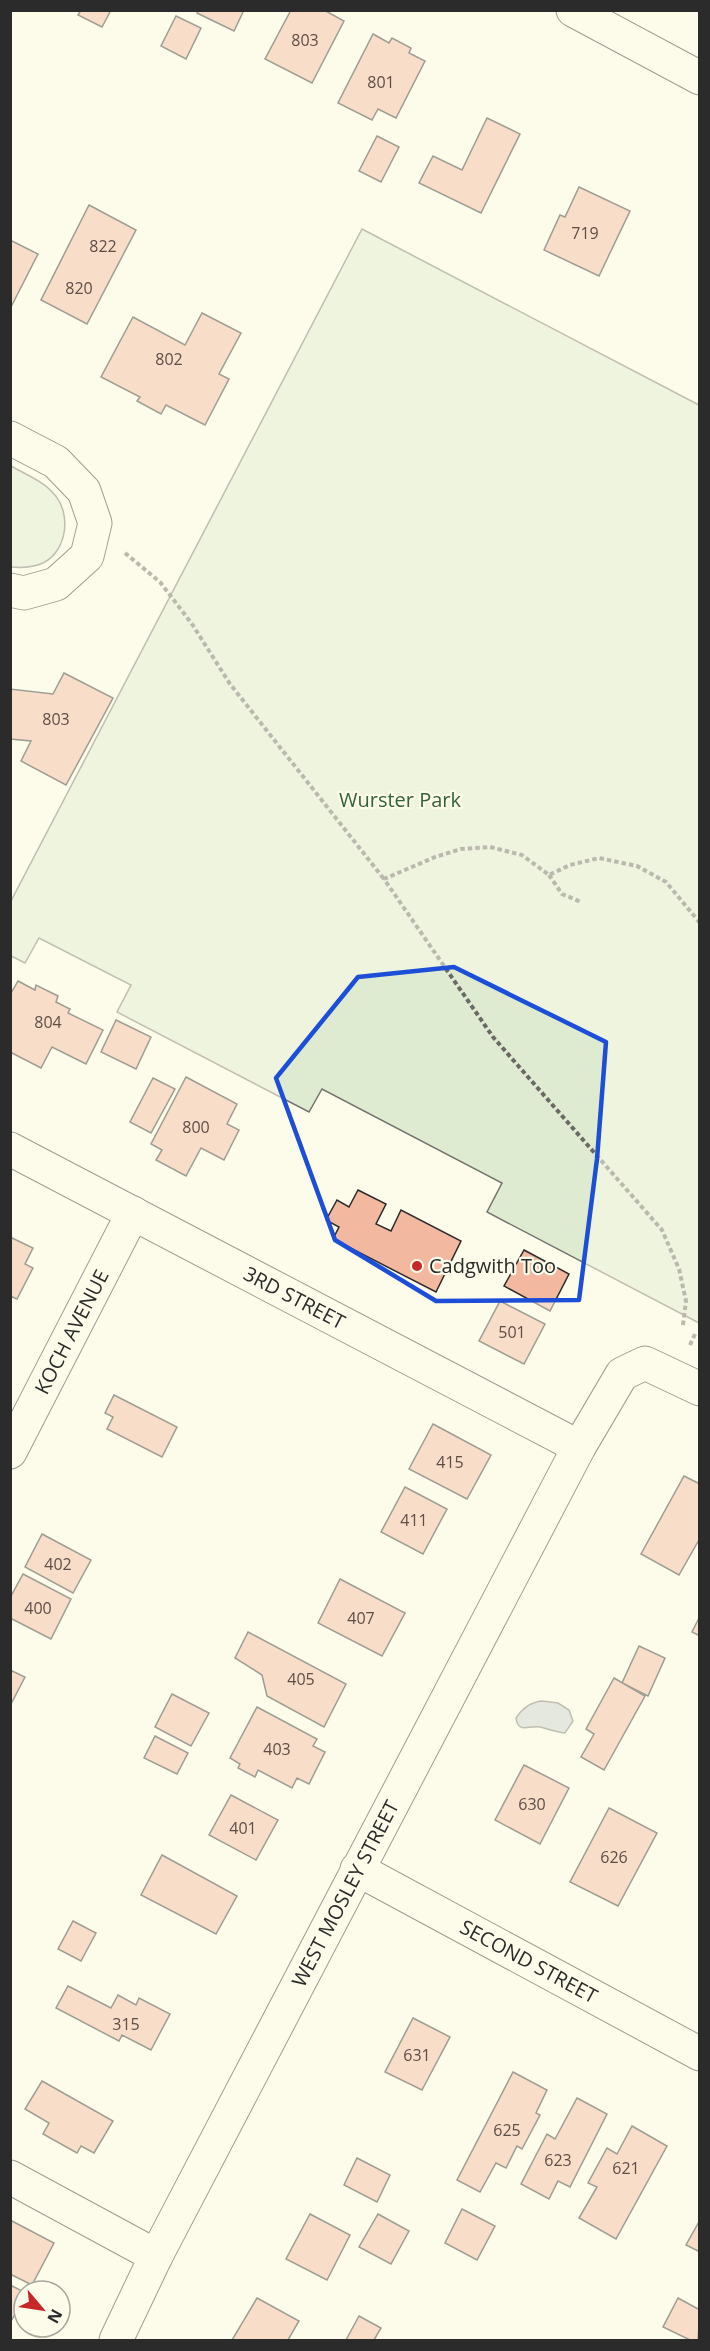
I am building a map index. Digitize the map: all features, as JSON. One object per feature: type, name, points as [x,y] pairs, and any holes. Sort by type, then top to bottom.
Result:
[{"type":"street","points":[[573,10],[699,78]]},
{"type":"street","points":[[10,438],[56,462],[84,491],[95,523],[87,556],[56,584],[24,593],[10,590]]},
{"type":"street","name":"3RD STREET","points":[[10,1149],[579,1447]]},
{"type":"street","name":"KOCH AVENUE","points":[[10,1452],[133,1213]]},
{"type":"street","name":"WEST MOSLEY STREET","points":[[116,2340],[156,2256],[357,1869],[579,1447],[622,1374],[645,1364],[699,1389]]},
{"type":"street","name":"SECOND STREET","points":[[357,1869],[699,2054]]},
{"type":"street","points":[[10,2177],[156,2256]]},
{"type":"path","points":[[91,540],[112,545],[132,557],[160,582],[192,624],[230,684],[384,879],[492,1037],[663,1230],[679,1269],[686,1301],[683,1325]]},
{"type":"path","points":[[384,879],[460,849],[490,847],[522,855],[549,875],[562,894],[581,902]]},
{"type":"path","points":[[549,875],[570,865],[599,858],[637,866],[666,882],[699,924]]},
{"type":"highlighted area","points":[[454,967],[606,1042],[597,1159],[579,1300],[436,1301],[335,1240],[276,1078],[358,977]]},
{"type":"green space","name":"Wurster Park","points":[[362,229],[699,405],[699,1323],[487,1212],[502,1183],[322,1089],[309,1112],[117,1012],[131,985],[39,938],[25,963],[11,956],[11,901]]},
{"type":"green space","points":[[11,466],[50,489],[60,502],[63,512],[65,521],[62,541],[51,557],[35,566],[11,567]]},
{"type":"shaded area","points":[[542,1701],[558,1703],[569,1710],[573,1721],[565,1733],[540,1727],[519,1726],[516,1718],[521,1712],[531,1704]]},
{"type":"building","points":[[81,10],[111,10],[102,27],[78,15]]},
{"type":"building","points":[[198,10],[244,10],[234,31],[197,13]]},
{"type":"building","points":[[291,10],[324,10],[344,21],[312,83],[265,59]]},
{"type":"building","points":[[176,16],[201,28],[186,59],[161,46]]},
{"type":"building","points":[[373,34],[389,43],[392,38],[411,48],[409,53],[425,61],[396,118],[378,109],[372,120],[338,103]]},
{"type":"building","points":[[487,118],[520,134],[481,213],[419,183],[433,156],[462,170]]},
{"type":"building","points":[[377,136],[399,147],[381,182],[359,171]]},
{"type":"building","points":[[579,187],[630,211],[599,276],[544,250],[560,215],[565,217]]},
{"type":"building","points":[[89,205],[136,230],[87,324],[41,300]]},
{"type":"building","points":[[10,240],[38,254],[10,309]]},
{"type":"building","points":[[202,313],[241,333],[219,374],[229,379],[205,425],[166,405],[161,414],[137,401],[140,397],[101,377],[133,317],[185,345]]},
{"type":"building","points":[[64,673],[113,698],[66,785],[21,761],[31,741],[10,739],[10,689],[53,694]]},
{"type":"building","points":[[18,981],[35,990],[36,985],[58,996],[56,1002],[70,1009],[68,1013],[103,1030],[86,1064],[52,1047],[41,1068],[10,1052],[10,995]]},
{"type":"building","points":[[116,1020],[151,1037],[136,1069],[101,1052]]},
{"type":"building","points":[[186,1077],[237,1104],[227,1124],[239,1130],[224,1160],[201,1148],[186,1176],[156,1160],[162,1150],[151,1144]]},
{"type":"building","points":[[153,1078],[175,1089],[151,1133],[130,1122]]},
{"type":"building","name":"Cadgwith Too","points":[[358,1190],[386,1204],[376,1224],[391,1231],[401,1210],[461,1241],[436,1292],[333,1239],[339,1227],[326,1220],[337,1200],[349,1207]]},
{"type":"building","points":[[10,1237],[33,1248],[25,1264],[33,1268],[17,1299],[10,1296]]},
{"type":"building","points":[[524,1250],[569,1274],[550,1311],[504,1286]]},
{"type":"building","points":[[500,1301],[545,1324],[524,1364],[479,1341]]},
{"type":"building","points":[[114,1395],[177,1427],[162,1457],[107,1429],[113,1417],[105,1413]]},
{"type":"building","points":[[433,1424],[491,1455],[467,1499],[409,1469]]},
{"type":"building","points":[[684,1476],[700,1484],[700,1538],[679,1575],[641,1554]]},
{"type":"building","points":[[405,1487],[447,1509],[423,1554],[381,1532]]},
{"type":"building","points":[[42,1534],[91,1560],[73,1593],[25,1567]]},
{"type":"building","points":[[23,1574],[71,1599],[51,1639],[10,1618],[10,1598]]},
{"type":"building","points":[[340,1579],[405,1613],[382,1656],[318,1623]]},
{"type":"building","points":[[700,1616],[700,1636],[692,1632]]},
{"type":"building","points":[[248,1632],[346,1684],[324,1727],[267,1696],[262,1675],[235,1658]]},
{"type":"building","points":[[639,1646],[665,1658],[648,1696],[622,1683]]},
{"type":"building","points":[[10,1670],[25,1677],[10,1706]]},
{"type":"building","points":[[614,1678],[645,1696],[604,1770],[581,1757],[594,1734],[586,1729]]},
{"type":"building","points":[[172,1694],[209,1713],[191,1746],[155,1727]]},
{"type":"building","points":[[257,1707],[317,1739],[313,1746],[325,1752],[309,1784],[297,1778],[292,1788],[258,1770],[255,1777],[238,1768],[240,1764],[230,1758]]},
{"type":"building","points":[[155,1736],[188,1753],[177,1774],[144,1758]]},
{"type":"building","points":[[524,1765],[569,1788],[540,1844],[495,1820]]},
{"type":"building","points":[[231,1795],[278,1820],[256,1860],[209,1835]]},
{"type":"building","points":[[609,1808],[657,1833],[618,1906],[570,1882]]},
{"type":"building","points":[[162,1855],[237,1896],[216,1934],[141,1895]]},
{"type":"building","points":[[73,1921],[96,1933],[81,1961],[58,1949]]},
{"type":"building","points":[[68,1986],[111,2008],[118,1995],[136,2005],[139,1998],[170,2014],[151,2050],[122,2035],[119,2041],[56,2008]]},
{"type":"building","points":[[413,2018],[450,2037],[422,2090],[385,2072]]},
{"type":"building","points":[[513,2072],[547,2090],[536,2113],[540,2115],[522,2149],[517,2146],[506,2168],[496,2163],[480,2192],[457,2180]]},
{"type":"building","points":[[42,2081],[113,2121],[94,2153],[81,2146],[77,2153],[43,2134],[49,2123],[25,2109]]},
{"type":"building","points":[[577,2098],[607,2114],[570,2187],[558,2181],[549,2199],[521,2184],[547,2134],[555,2139]]},
{"type":"building","points":[[632,2126],[667,2146],[616,2239],[579,2218],[597,2187],[588,2183],[607,2148],[617,2154]]},
{"type":"building","points":[[357,2158],[390,2175],[377,2202],[344,2185]]},
{"type":"building","points":[[462,2209],[495,2226],[477,2260],[445,2243]]},
{"type":"building","points":[[310,2214],[350,2235],[327,2280],[286,2259]]},
{"type":"building","points":[[378,2214],[409,2231],[391,2264],[359,2247]]},
{"type":"building","points":[[10,2220],[54,2243],[35,2279],[20,2279],[10,2274]]},
{"type":"building","points":[[700,2220],[700,2252],[686,2245]]},
{"type":"building","points":[[10,2285],[12,2286],[12,2319],[10,2323]]},
{"type":"building","points":[[257,2298],[299,2321],[288,2340],[232,2340]]},
{"type":"building","points":[[678,2298],[700,2310],[698,2340],[690,2340],[663,2327]]},
{"type":"building","points":[[359,2316],[381,2328],[374,2340],[346,2340]]},
{"type":"place","name":"Cadgwith Too","points":[[417,1266]]}]
